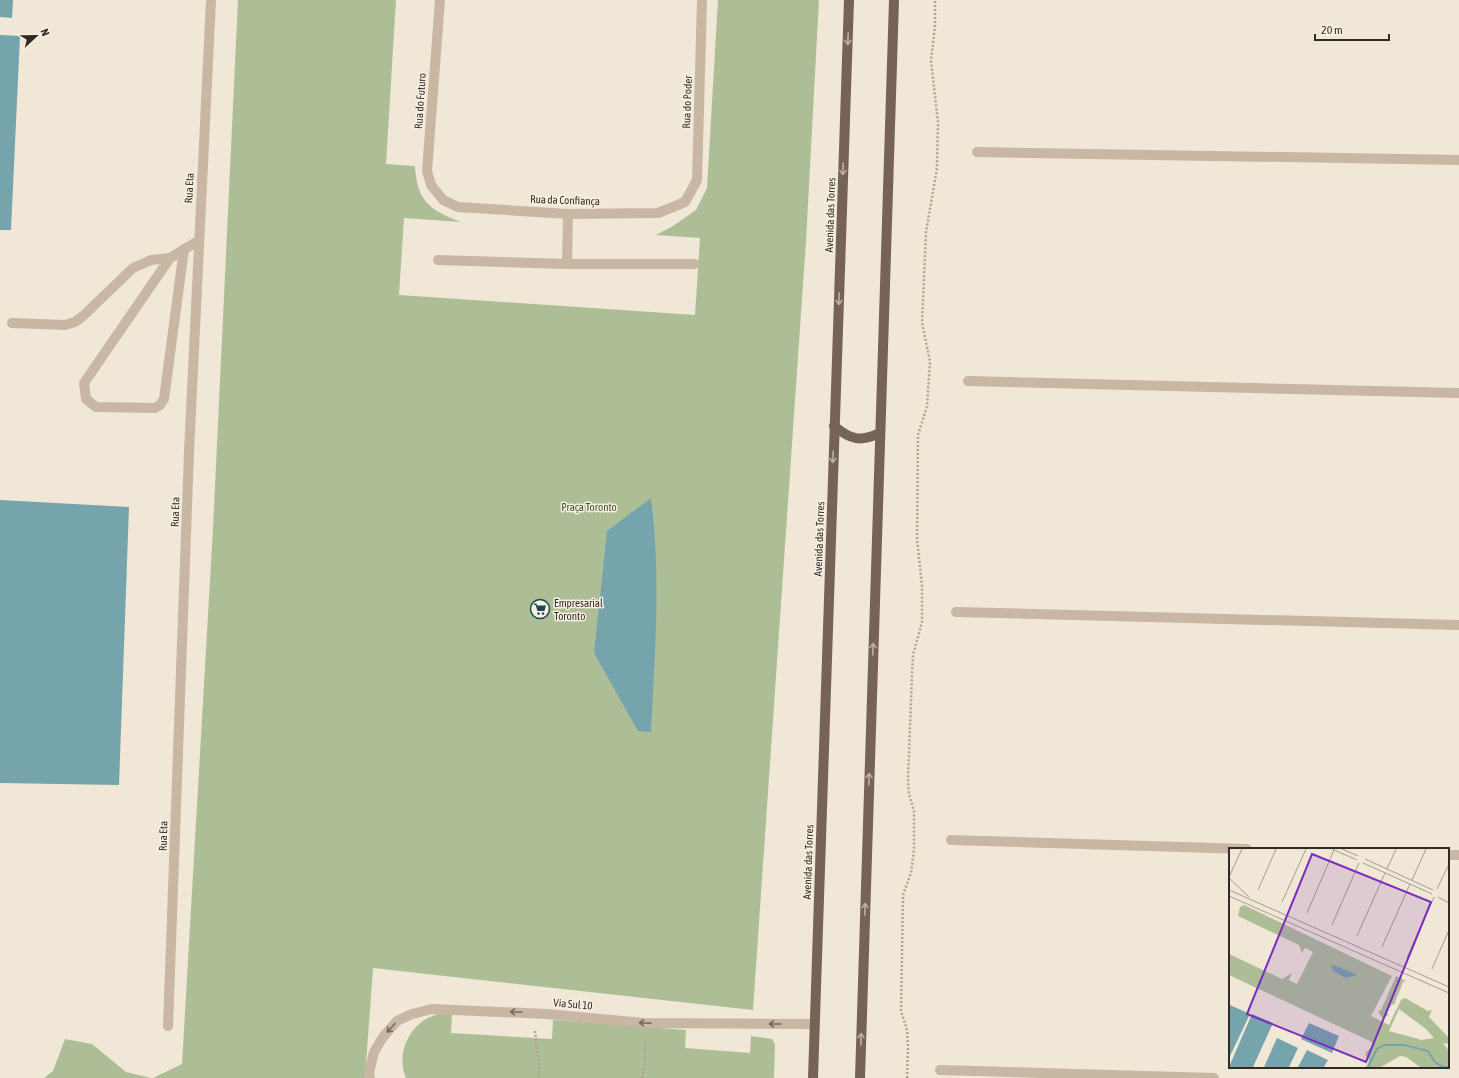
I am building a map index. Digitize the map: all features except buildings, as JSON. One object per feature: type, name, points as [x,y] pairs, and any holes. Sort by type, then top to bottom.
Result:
[{"type":"main road","name":"Avenida das Torres","points":[[813,1078],[849,0]]},
{"type":"main road","points":[[860,1078],[894,0]]},
{"type":"main road","points":[[834,426],[844,434],[859,439],[872,436],[880,432]]},
{"type":"street","name":"Rua Eta","points":[[168,1026],[189,452],[198,240],[211,0]]},
{"type":"street","name":"Rua do Futuro","points":[[440,0],[427,171],[431,185],[443,200]]},
{"type":"street","name":"Rua do Poder","points":[[685,202],[697,180],[702,0]]},
{"type":"street","points":[[977,152],[1459,160]]},
{"type":"street","name":"Rua da Confiança","points":[[443,200],[458,207],[568,214],[658,213],[685,202]]},
{"type":"street","points":[[568,214],[568,264]]},
{"type":"street","points":[[184,249],[164,399],[160,405],[155,408],[96,407],[86,399],[84,383],[170,258],[184,249],[198,240]]},
{"type":"street","points":[[12,322],[65,325],[75,322],[133,268],[151,260],[170,258]]},
{"type":"street","points":[[438,260],[568,264],[695,264]]},
{"type":"street","points":[[968,381],[1459,393]]},
{"type":"street","points":[[956,612],[1459,626]]},
{"type":"street","points":[[951,840],[1229,848]]},
{"type":"street","name":"Via Sul 10","points":[[370,1078],[374,1052],[383,1037],[397,1021],[412,1014],[432,1008],[533,1013],[644,1023],[814,1024]]},
{"type":"street","points":[[940,1070],[1214,1078]]},
{"type":"path","points":[[907,1078],[907,1030],[901,1011],[903,895],[911,873],[914,850],[914,811],[909,794],[908,780],[913,655],[922,622],[922,586],[916,539],[918,435],[927,406],[930,361],[922,323],[926,232],[937,168],[938,122],[931,61],[935,26],[935,0]]},
{"type":"path","points":[[533,1013],[539,1067],[538,1078]]},
{"type":"path","points":[[642,1078],[645,1064],[644,1023]]},
{"type":"green space","name":"Praça Toronto","points":[[238,0],[396,0],[386,164],[415,166],[419,188],[427,203],[441,213],[461,222],[404,218],[399,295],[695,315],[700,238],[656,235],[673,226],[696,210],[707,188],[718,0],[819,0],[806,241],[753,1010],[373,968],[365,1078],[153,1078],[182,1064],[213,529]]},
{"type":"green space","points":[[438,1014],[452,1014],[451,1033],[552,1039],[553,1020],[686,1030],[685,1048],[750,1053],[751,1036],[772,1039],[775,1044],[774,1078],[406,1078],[403,1070],[403,1053],[409,1037],[419,1024],[427,1018]]},
{"type":"green space","points":[[65,1039],[92,1044],[126,1072],[151,1078],[44,1078],[53,1071]]},
{"type":"water","points":[[0,0],[13,0],[12,18],[0,17]]},
{"type":"water","points":[[0,35],[20,36],[11,230],[0,230]]},
{"type":"water","points":[[651,498],[656,556],[656,615],[651,732],[638,731],[594,653],[607,531]]},
{"type":"water","points":[[0,500],[129,507],[119,785],[0,783]]},
{"type":"place","name":"Empresarial Toronto","points":[[540,609]]}]
